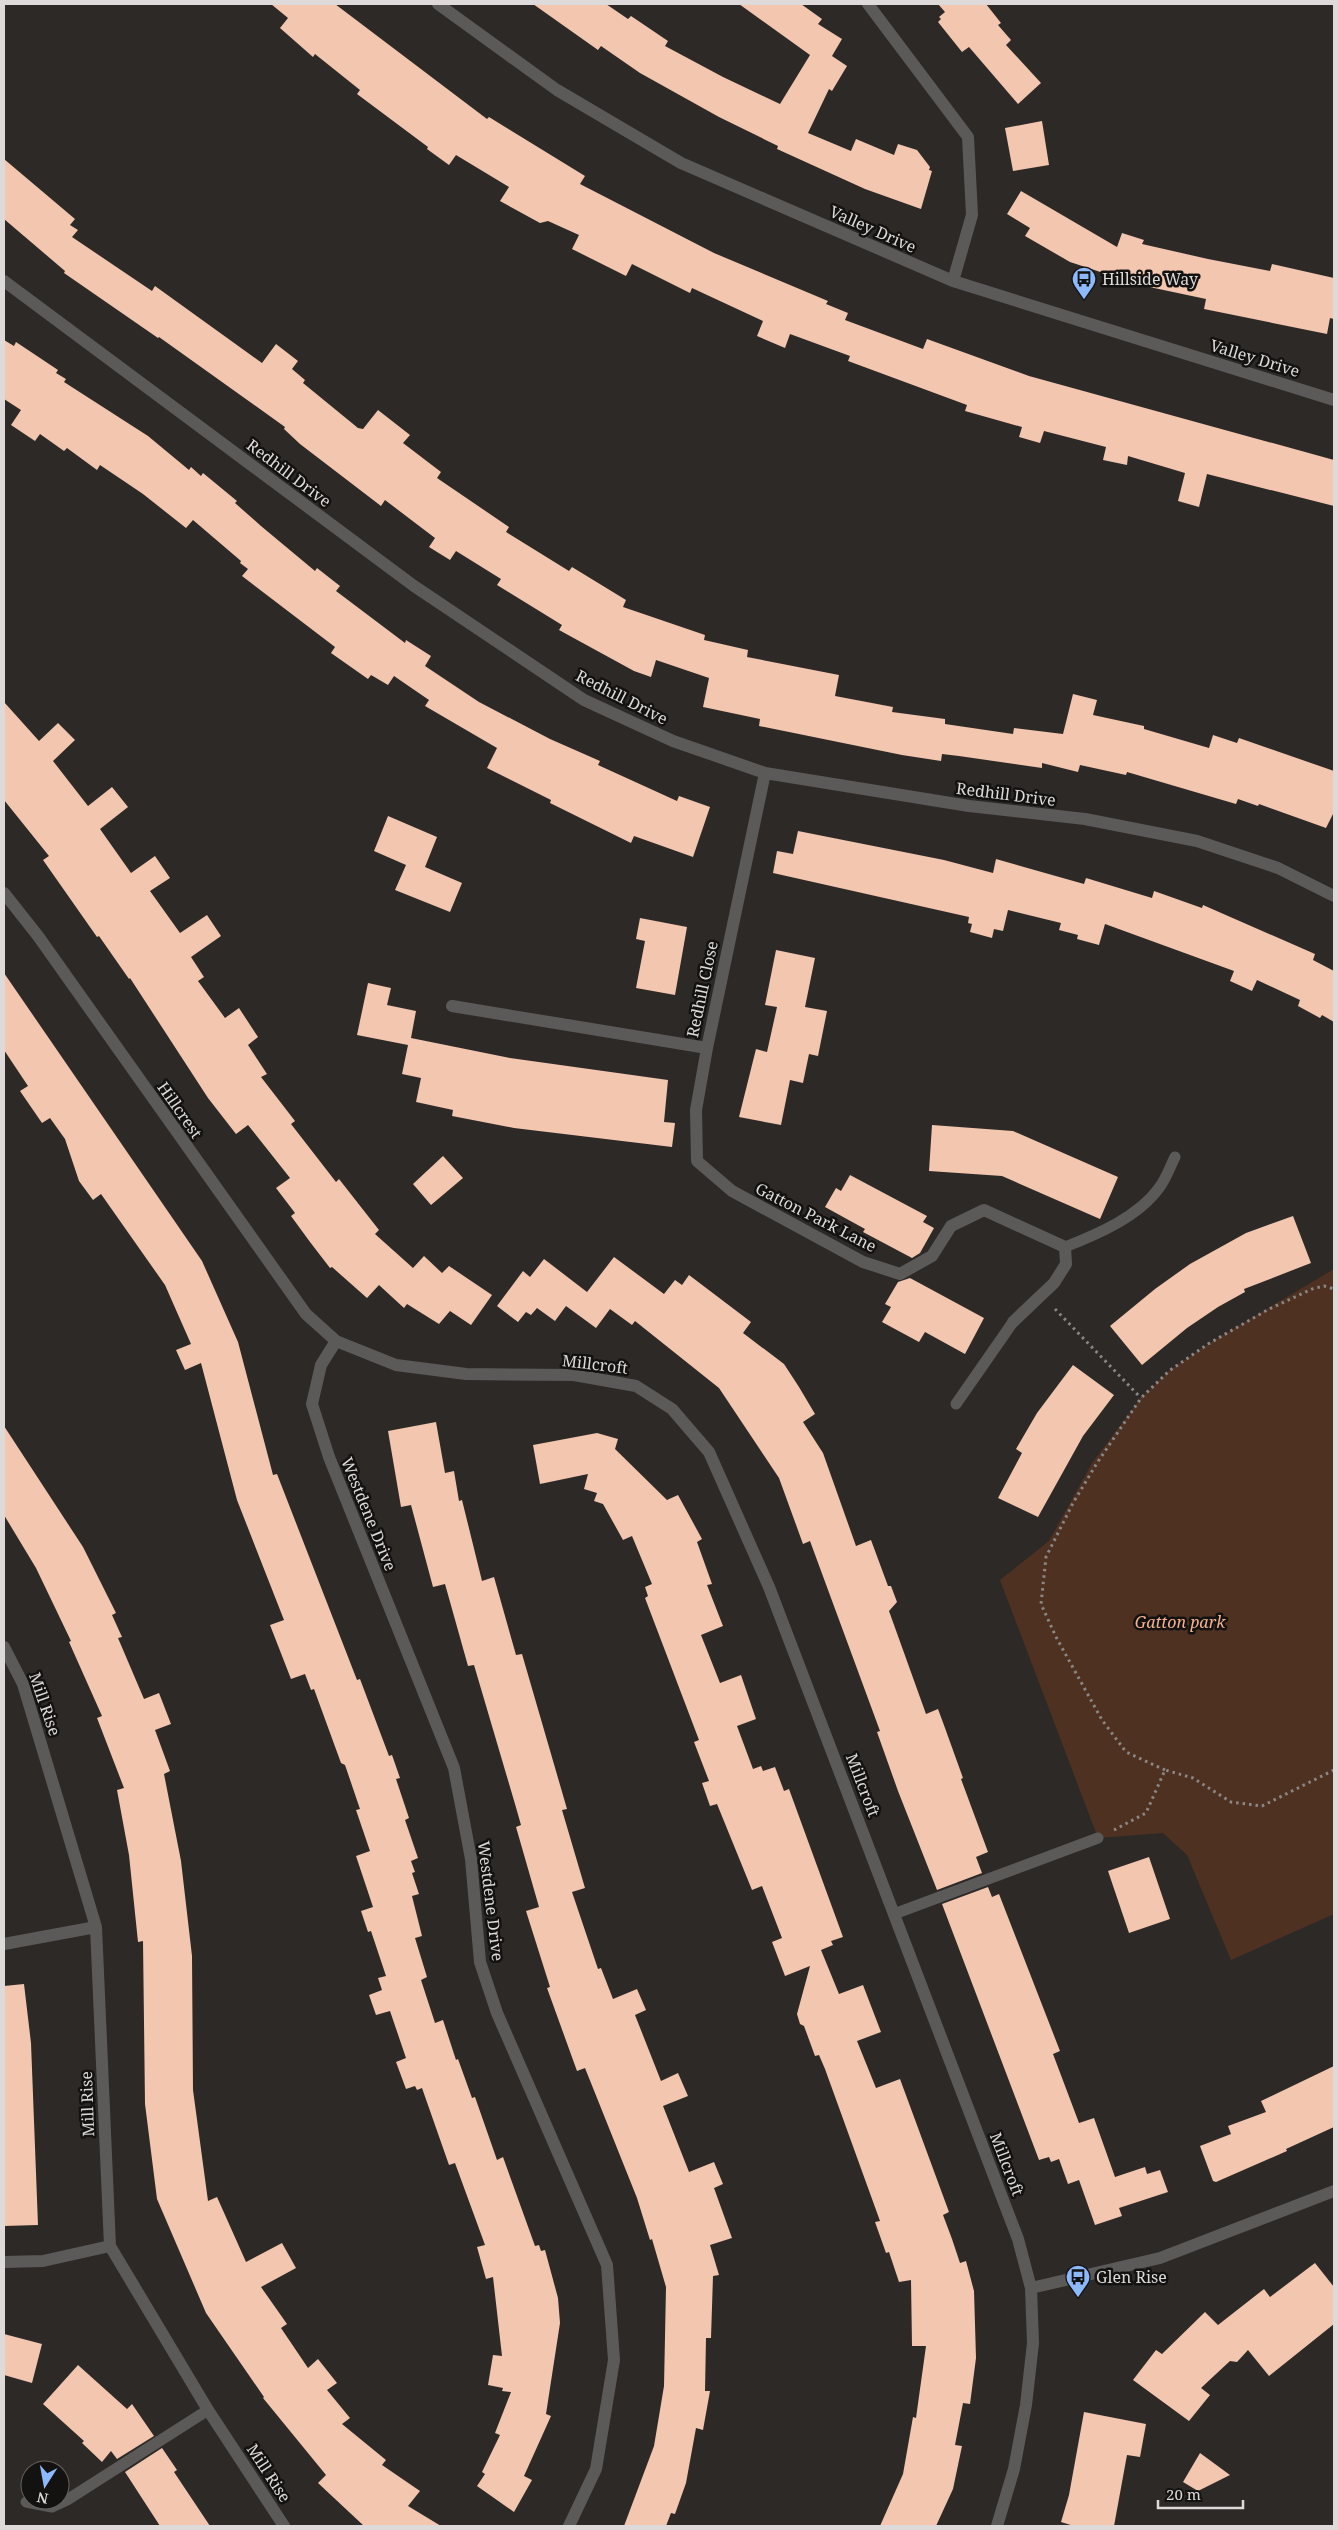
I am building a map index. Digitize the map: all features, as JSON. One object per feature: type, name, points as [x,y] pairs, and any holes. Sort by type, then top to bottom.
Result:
[{"type":"street","name":"Valley Drive","points":[[438,4],[557,90],[681,163],[953,281],[1334,400]]},
{"type":"street","points":[[868,4],[968,137],[972,215],[953,281]]},
{"type":"street","name":"Redhill Drive","points":[[4,281],[414,586],[584,700],[674,741],[766,773],[969,806],[1085,820],[1197,841],[1278,868],[1334,896]]},
{"type":"street","name":"Redhill Close","points":[[452,1006],[707,1048],[766,773]]},
{"type":"street","name":"Hillcrest","points":[[4,892],[38,936],[306,1314],[336,1341]]},
{"type":"street","name":"Gatton Park Lane","points":[[707,1048],[696,1110],[697,1161],[732,1191],[863,1262],[900,1274],[932,1256],[951,1226],[984,1210],[1065,1247]]},
{"type":"street","points":[[1013,1322],[1054,1283],[1066,1264],[1065,1247]]},
{"type":"street","name":"Millcroft","points":[[336,1341],[396,1365],[466,1374],[574,1375],[636,1386],[672,1409],[709,1452],[769,1586],[1018,2239],[1031,2288],[1033,2343],[1026,2405],[1014,2469],[997,2526]]},
{"type":"street","name":"Westdene Drive","points":[[336,1341],[321,1365],[312,1404],[329,1457],[454,1768],[470,1859],[480,1962],[497,2013],[607,2265],[614,2360],[596,2470],[569,2526]]},
{"type":"street","name":"Mill Rise","points":[[4,1647],[23,1684],[96,1926],[110,2246],[208,2410],[284,2526]]},
{"type":"street","points":[[4,1944],[96,1926]]},
{"type":"street","points":[[1031,2288],[1160,2258],[1334,2191]]},
{"type":"street","points":[[4,2262],[43,2261],[110,2246]]},
{"type":"lane","points":[[1065,1247],[1096,1235],[1142,1205],[1159,1188],[1175,1157]]},
{"type":"lane","points":[[956,1404],[1013,1322]]},
{"type":"lane","points":[[894,1914],[1098,1838]]},
{"type":"lane","points":[[70,2498],[208,2410]]},
{"type":"path","points":[[1334,1288],[1324,1286],[1312,1289],[1208,1344],[1169,1371],[1141,1398],[1073,1503],[1046,1557],[1041,1604],[1056,1637],[1108,1728],[1126,1752],[1165,1770],[1193,1778],[1231,1802],[1262,1806],[1334,1770]]},
{"type":"path","points":[[1040,1295],[1141,1398]]},
{"type":"path","points":[[1098,1838],[1146,1813],[1165,1770]]},
{"type":"green space","name":"Gatton park","points":[[1334,1269],[1334,1914],[1231,1960],[1187,1855],[1163,1833],[1098,1838],[1000,1580],[1049,1541],[1092,1463],[1141,1398],[1169,1371],[1208,1344]]},
{"type":"building","points":[[271,4],[335,4],[487,119],[489,117],[585,176],[580,184],[714,253],[828,301],[826,304],[848,313],[845,320],[923,349],[927,339],[1029,376],[1334,460],[1334,506],[1207,474],[1199,507],[1178,501],[1185,473],[1128,456],[1127,465],[1103,460],[1106,447],[1044,431],[1040,443],[1019,437],[1022,427],[965,411],[967,405],[848,361],[850,356],[790,334],[785,348],[757,336],[763,321],[692,288],[690,293],[632,264],[626,276],[572,249],[579,235],[548,221],[540,223],[500,201],[509,187],[456,155],[449,165],[427,149],[428,147],[357,94],[360,90],[315,54],[313,57],[280,28],[288,18]]},
{"type":"building","points":[[533,4],[606,4],[628,19],[631,16],[668,41],[665,46],[723,77],[780,104],[810,55],[739,4],[801,4],[822,19],[818,24],[842,39],[832,56],[847,66],[832,91],[829,89],[808,133],[851,151],[856,139],[894,155],[898,144],[917,150],[930,167],[929,170],[932,171],[921,209],[865,189],[777,149],[778,146],[719,117],[640,73],[601,46],[598,50]]},
{"type":"building","points":[[938,4],[986,4],[1001,23],[998,25],[1011,40],[1006,45],[1041,83],[1018,104],[969,47],[962,52],[938,22],[941,19],[939,17],[945,12]]},
{"type":"building","points":[[1042,121],[1049,165],[1013,171],[1005,128]]},
{"type":"building","points":[[4,159],[75,219],[70,225],[78,230],[72,237],[152,291],[155,286],[262,363],[276,344],[298,361],[292,369],[305,380],[303,383],[358,428],[363,429],[378,410],[410,435],[403,443],[441,472],[437,478],[509,527],[506,532],[569,571],[572,567],[626,600],[623,607],[705,635],[704,640],[748,650],[747,657],[839,675],[835,696],[893,707],[892,712],[945,719],[945,724],[1013,734],[1014,728],[1063,734],[1073,694],[1097,700],[1093,715],[1144,726],[1144,729],[1209,748],[1213,735],[1237,743],[1239,738],[1334,771],[1334,812],[1326,828],[1259,804],[1258,806],[1238,799],[1236,804],[1127,772],[1126,775],[1080,765],[1078,772],[1042,763],[1042,768],[942,754],[941,761],[759,726],[760,719],[703,707],[709,678],[656,660],[651,677],[634,671],[559,630],[562,625],[497,585],[501,579],[456,551],[450,560],[429,547],[435,538],[385,500],[381,506],[300,444],[284,429],[285,427],[159,337],[64,273],[65,271],[4,219]]},
{"type":"building","points":[[1021,191],[1117,247],[1122,233],[1144,240],[1142,244],[1208,259],[1270,271],[1272,264],[1334,278],[1334,319],[1330,318],[1327,334],[1204,309],[1206,299],[1140,285],[1070,262],[1025,236],[1030,228],[1007,214]]},
{"type":"building","points":[[4,340],[14,346],[16,342],[58,370],[56,373],[66,379],[64,382],[148,436],[189,470],[191,467],[201,476],[203,473],[237,501],[235,503],[261,526],[315,571],[317,568],[340,586],[336,591],[405,643],[406,640],[431,656],[425,666],[479,702],[550,739],[600,761],[598,765],[677,801],[679,796],[710,807],[693,857],[634,836],[631,843],[550,803],[551,800],[487,768],[497,748],[425,706],[429,700],[394,676],[388,685],[371,675],[368,679],[331,653],[335,647],[242,576],[248,569],[240,563],[241,561],[193,520],[186,528],[143,494],[100,465],[97,470],[67,448],[64,451],[40,434],[35,441],[11,425],[21,410],[4,399]]},
{"type":"building","points":[[4,702],[39,741],[58,723],[75,740],[53,761],[88,806],[112,787],[128,807],[100,829],[131,873],[155,856],[170,878],[150,891],[180,933],[207,915],[221,936],[191,957],[204,977],[198,981],[225,1018],[239,1008],[258,1037],[248,1045],[267,1074],[261,1077],[295,1121],[291,1124],[336,1182],[339,1179],[379,1230],[375,1234],[413,1268],[424,1256],[442,1273],[449,1266],[492,1295],[471,1325],[450,1311],[439,1324],[407,1304],[404,1308],[379,1285],[367,1298],[332,1267],[330,1268],[310,1242],[291,1216],[295,1213],[276,1188],[290,1178],[248,1125],[236,1134],[208,1098],[130,978],[99,936],[97,937],[43,860],[49,856],[4,800]]},
{"type":"building","points":[[388,816],[437,837],[425,867],[462,883],[450,912],[395,890],[406,865],[374,851]]},
{"type":"building","points":[[798,831],[944,860],[993,873],[996,859],[1084,884],[1086,878],[1152,898],[1154,891],[1202,908],[1203,905],[1315,954],[1313,960],[1334,971],[1334,1022],[1322,1015],[1320,1018],[1298,1006],[1300,1000],[1257,980],[1252,991],[1230,981],[1234,971],[1105,924],[1099,945],[1077,939],[1078,935],[1059,930],[1061,923],[1008,910],[1003,931],[994,929],[992,938],[970,932],[972,924],[968,923],[969,917],[773,873],[777,851],[793,854]]},
{"type":"building","points":[[640,918],[687,927],[675,995],[636,988],[645,941],[636,939]]},
{"type":"building","points":[[776,950],[815,958],[805,1007],[827,1011],[818,1056],[809,1054],[803,1083],[790,1080],[781,1125],[739,1117],[756,1049],[767,1052],[777,1007],[765,1005]]},
{"type":"building","points":[[4,973],[202,1261],[238,1342],[273,1475],[277,1474],[357,1680],[360,1679],[389,1756],[392,1755],[400,1778],[396,1779],[409,1818],[405,1820],[418,1858],[411,1861],[415,1872],[412,1873],[419,1894],[412,1896],[422,1936],[415,1938],[427,1977],[421,1980],[435,2023],[443,2020],[456,2060],[458,2059],[472,2098],[475,2097],[497,2160],[503,2157],[535,2246],[539,2245],[541,2251],[545,2250],[558,2298],[560,2323],[546,2414],[551,2416],[524,2476],[532,2480],[514,2512],[477,2486],[485,2474],[482,2472],[500,2435],[495,2433],[511,2392],[502,2391],[503,2388],[488,2385],[493,2355],[502,2356],[493,2277],[486,2279],[477,2247],[485,2245],[455,2163],[449,2165],[422,2088],[417,2090],[415,2086],[406,2089],[396,2062],[406,2058],[390,2011],[376,2015],[369,1995],[382,1990],[378,1978],[386,1976],[371,1931],[368,1932],[361,1911],[373,1907],[356,1856],[370,1851],[356,1810],[360,1809],[345,1765],[341,1763],[314,1689],[311,1690],[305,1674],[291,1679],[270,1625],[284,1620],[237,1500],[201,1363],[185,1370],[176,1350],[191,1344],[165,1285],[101,1194],[93,1200],[79,1181],[65,1139],[50,1118],[42,1123],[20,1091],[28,1086],[4,1050]]},
{"type":"building","points":[[368,983],[391,988],[387,1005],[416,1011],[411,1038],[510,1058],[668,1080],[664,1122],[675,1123],[672,1147],[514,1128],[452,1116],[453,1110],[416,1102],[421,1078],[402,1074],[408,1045],[357,1035]]},
{"type":"building","points":[[932,1125],[1013,1131],[1118,1177],[1100,1219],[1002,1176],[929,1171]]},
{"type":"building","points":[[443,1156],[463,1178],[431,1205],[413,1184]]},
{"type":"building","points":[[850,1175],[927,1216],[923,1222],[934,1228],[920,1253],[912,1258],[863,1232],[865,1229],[825,1207],[836,1188],[841,1191]]},
{"type":"building","points":[[1293,1216],[1311,1263],[1244,1289],[1245,1292],[1187,1328],[1142,1365],[1110,1326],[1155,1289],[1190,1264],[1246,1233]]},
{"type":"building","points":[[614,1257],[664,1294],[675,1280],[682,1285],[689,1275],[751,1322],[743,1333],[784,1364],[799,1387],[815,1414],[803,1422],[823,1453],[856,1546],[871,1540],[888,1586],[891,1586],[897,1602],[889,1611],[926,1714],[938,1709],[988,1852],[976,1857],[982,1873],[937,1890],[898,1791],[877,1732],[880,1731],[810,1541],[803,1544],[779,1478],[719,1388],[635,1321],[632,1325],[610,1309],[596,1328],[566,1306],[555,1321],[537,1308],[531,1315],[526,1312],[518,1322],[497,1306],[523,1271],[530,1277],[544,1259],[587,1292]]},
{"type":"building","points":[[910,1278],[984,1318],[965,1354],[925,1332],[919,1342],[882,1322],[891,1307],[885,1304],[898,1282]]},
{"type":"building","points":[[1073,1365],[1114,1395],[1083,1436],[1038,1517],[998,1498],[1022,1453],[1016,1449],[1037,1413]]},
{"type":"building","points":[[436,1422],[445,1473],[454,1471],[459,1501],[462,1500],[482,1581],[494,1577],[516,1655],[522,1654],[567,1809],[562,1810],[585,1888],[572,1892],[598,1969],[601,1968],[613,1999],[637,1989],[646,2010],[635,2015],[661,2081],[678,2073],[688,2096],[663,2106],[689,2172],[714,2162],[723,2184],[714,2188],[732,2238],[710,2245],[719,2275],[713,2276],[711,2338],[706,2338],[705,2391],[710,2391],[703,2430],[696,2428],[686,2483],[675,2514],[671,2513],[666,2526],[624,2526],[654,2446],[664,2386],[666,2287],[652,2239],[650,2240],[637,2198],[585,2068],[577,2071],[547,1988],[550,1987],[526,1911],[539,1907],[516,1827],[521,1825],[474,1665],[468,1666],[445,1584],[433,1587],[411,1505],[401,1507],[388,1431]]},
{"type":"building","points":[[4,1426],[83,1547],[116,1613],[112,1615],[122,1637],[118,1638],[144,1699],[159,1693],[171,1724],[155,1730],[170,1771],[164,1774],[181,1861],[192,1956],[193,2090],[208,2201],[217,2197],[246,2262],[282,2243],[296,2268],[261,2287],[287,2324],[281,2328],[308,2368],[318,2359],[337,2383],[327,2390],[350,2418],[342,2424],[386,2460],[382,2465],[420,2491],[408,2506],[441,2526],[364,2526],[318,2483],[326,2475],[263,2398],[206,2313],[157,2199],[145,2104],[143,1941],[138,1942],[129,1855],[117,1790],[124,1788],[97,1718],[102,1716],[69,1642],[71,1641],[36,1568],[4,1515]]},
{"type":"building","points":[[597,1433],[618,1439],[615,1449],[667,1500],[678,1495],[702,1539],[697,1542],[712,1584],[707,1585],[723,1626],[701,1635],[720,1683],[741,1675],[756,1719],[737,1726],[753,1769],[761,1766],[763,1771],[775,1767],[784,1791],[789,1789],[843,1937],[831,1941],[833,1945],[821,1950],[839,1994],[863,1985],[881,2032],[857,2041],[876,2088],[900,2079],[949,2212],[943,2215],[960,2263],[966,2261],[974,2291],[976,2358],[970,2404],[963,2403],[955,2445],[962,2446],[953,2489],[936,2526],[880,2526],[903,2474],[913,2417],[916,2418],[926,2346],[912,2346],[911,2280],[899,2282],[889,2252],[886,2253],[875,2222],[880,2221],[825,2069],[819,2055],[815,2056],[804,2026],[800,2024],[797,2014],[810,1966],[785,1976],[772,1942],[782,1938],[762,1886],[752,1890],[717,1804],[710,1806],[702,1783],[709,1781],[694,1742],[699,1740],[645,1598],[648,1596],[645,1587],[652,1584],[632,1536],[623,1540],[603,1504],[594,1501],[597,1493],[584,1489],[588,1474],[540,1484],[533,1445]]},
{"type":"building","points":[[1149,1857],[1170,1919],[1129,1933],[1108,1871]]},
{"type":"building","points":[[988,1887],[992,1897],[999,1894],[1060,2051],[1053,2054],[1079,2123],[1094,2118],[1115,2177],[1145,2167],[1147,2174],[1160,2170],[1168,2192],[1119,2208],[1122,2216],[1095,2225],[1079,2180],[1068,2184],[1059,2159],[1051,2162],[1049,2157],[1039,2160],[942,1904]]},
{"type":"building","points":[[24,1984],[31,2043],[38,2225],[4,2226],[4,1986]]},
{"type":"building","points":[[1334,2066],[1334,2127],[1286,2149],[1287,2151],[1216,2182],[1213,2181],[1200,2146],[1231,2134],[1228,2126],[1266,2112],[1261,2101]]},
{"type":"building","points":[[1315,2263],[1334,2287],[1334,2324],[1269,2376],[1248,2350],[1237,2362],[1230,2361],[1201,2388],[1210,2395],[1189,2421],[1133,2380],[1156,2350],[1162,2354],[1205,2312],[1218,2325],[1264,2289],[1270,2297]]},
{"type":"building","points":[[4,2334],[42,2344],[32,2383],[4,2375]]},
{"type":"building","points":[[78,2365],[127,2409],[132,2404],[154,2436],[117,2459],[111,2451],[102,2462],[82,2443],[84,2441],[43,2404]]},
{"type":"building","points":[[1084,2412],[1146,2424],[1140,2457],[1127,2455],[1114,2526],[1074,2526],[1061,2522],[1069,2495]]},
{"type":"building","points":[[162,2448],[177,2470],[174,2472],[210,2526],[160,2526],[125,2472]]},
{"type":"building","points":[[1200,2453],[1230,2475],[1198,2491],[1183,2482]]},
{"type":"place","name":"Hillside Way","points":[[1084,300]]},
{"type":"place","name":"Glen Rise","points":[[1078,2298]]}]
